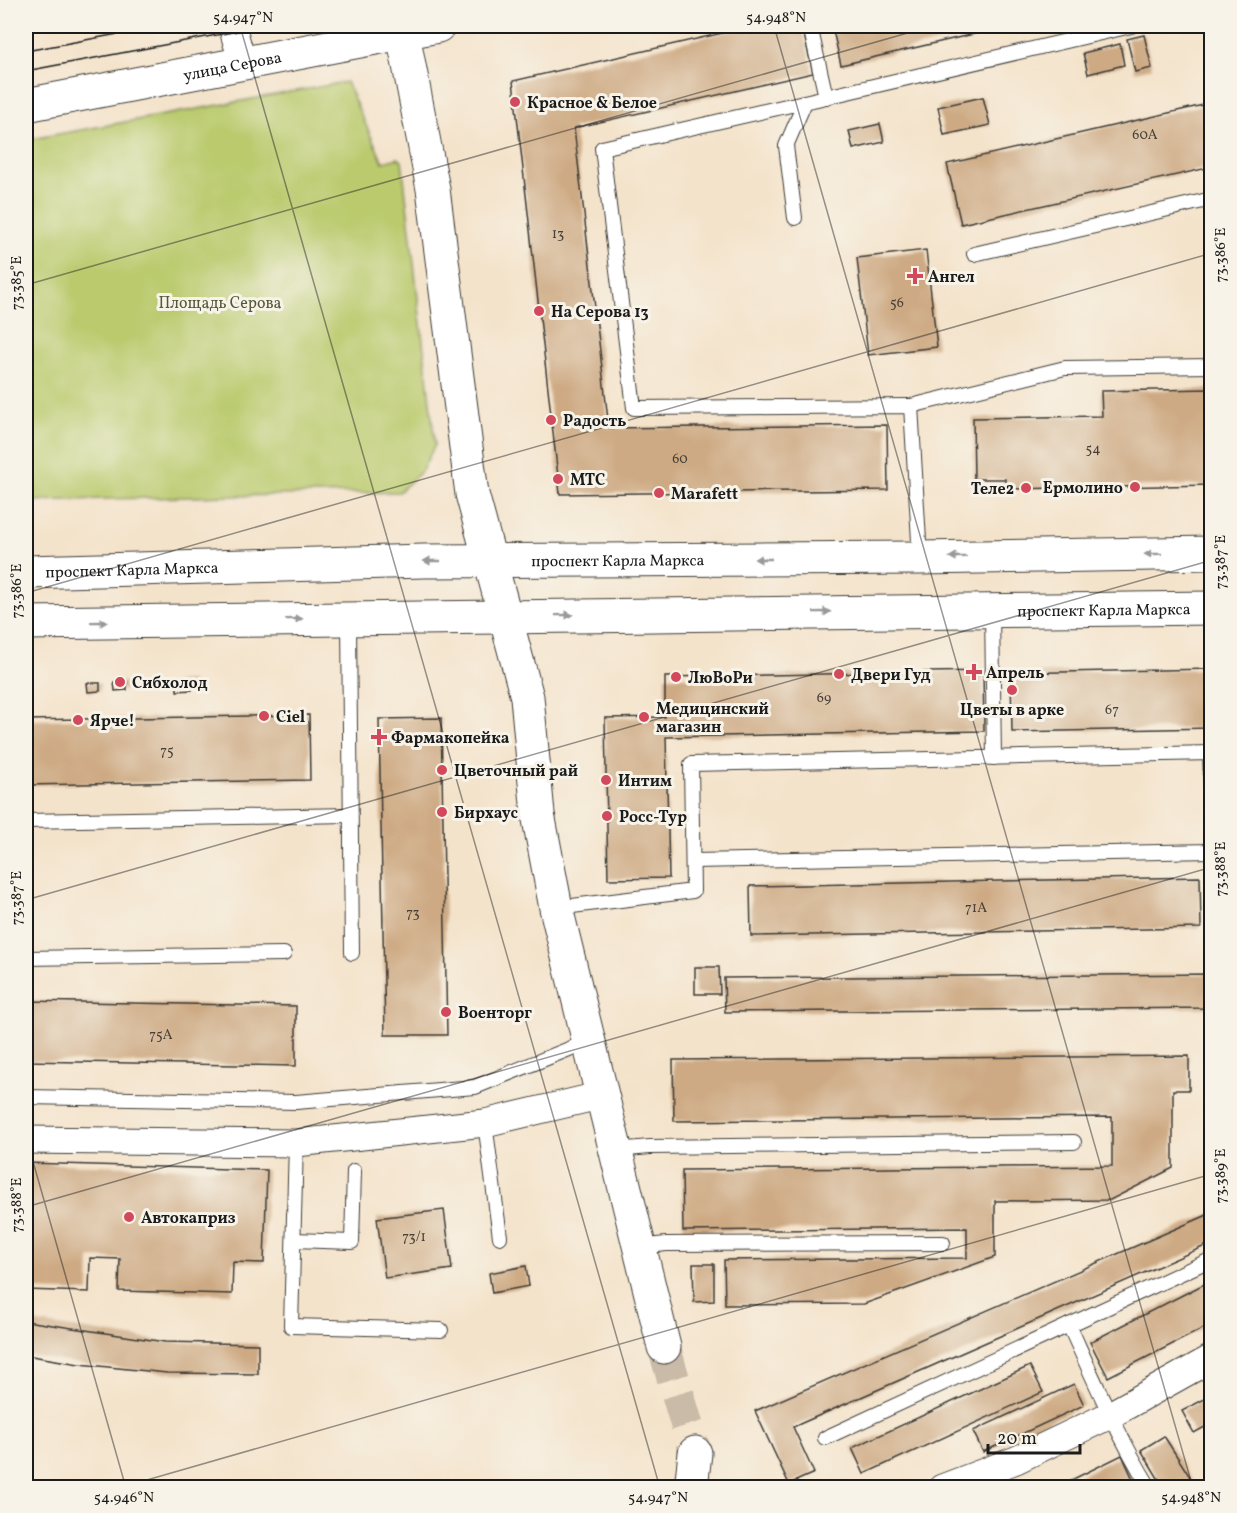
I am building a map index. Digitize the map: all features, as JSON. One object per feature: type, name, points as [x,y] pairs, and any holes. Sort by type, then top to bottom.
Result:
[{"type":"main road","name":"улица Серова","points":[[26,105],[438,26]]},
{"type":"main road","points":[[403,33],[433,189],[472,494],[527,697],[538,814],[556,908],[664,1347]]},
{"type":"main road","name":"проспект Карла Маркса","points":[[26,572],[424,561],[920,558],[1212,553]]},
{"type":"main road","name":"проспект Карла Маркса","points":[[26,623],[1212,608]]},
{"type":"main road","points":[[691,1488],[694,1453]]},
{"type":"street","points":[[232,26],[243,64]]},
{"type":"street","points":[[26,1140],[296,1143],[485,1123],[603,1095]]},
{"type":"street","points":[[942,1488],[1016,1460],[1110,1415],[1212,1358]]},
{"type":"lane","points":[[810,26],[826,97]]},
{"type":"lane","points":[[1133,26],[602,148],[634,408],[911,406],[1065,368],[1212,366]]},
{"type":"lane","points":[[795,218],[786,146],[805,102]]},
{"type":"lane","points":[[974,254],[1212,199]]},
{"type":"lane","points":[[911,406],[920,558]]},
{"type":"lane","points":[[992,610],[994,758]]},
{"type":"lane","points":[[349,618],[352,953]]},
{"type":"lane","points":[[556,908],[693,891],[691,764],[1211,753],[1212,829]]},
{"type":"lane","points":[[26,821],[350,815]]},
{"type":"lane","points":[[693,861],[1212,850]]},
{"type":"lane","points":[[26,958],[284,954]]},
{"type":"lane","points":[[26,1097],[296,1102],[475,1087],[589,1041]]},
{"type":"lane","points":[[485,1123],[500,1237]]},
{"type":"lane","points":[[616,1150],[650,1147],[1074,1142]]},
{"type":"lane","points":[[296,1143],[291,1326],[441,1330]]},
{"type":"lane","points":[[294,1240],[352,1242],[354,1172]]},
{"type":"lane","points":[[640,1247],[666,1244],[943,1243]]},
{"type":"lane","points":[[825,1438],[1212,1259]]},
{"type":"lane","points":[[1069,1325],[1110,1415],[1150,1488]]},
{"type":"green space","name":"Площадь Серова","points":[[346,82],[383,162],[398,158],[402,161],[435,445],[421,472],[399,492],[26,501],[26,140]]},
{"type":"building","points":[[753,26],[802,26],[813,73],[574,128],[609,428],[887,425],[888,490],[560,494],[513,81]]},
{"type":"building","points":[[832,26],[1008,26],[841,65]]},
{"type":"building","points":[[1144,35],[1152,68],[1135,72],[1127,39]]},
{"type":"building","points":[[1120,44],[1124,65],[1088,74],[1083,53]]},
{"type":"building","points":[[983,97],[990,125],[944,135],[938,107]]},
{"type":"building","points":[[1212,103],[1212,167],[961,224],[947,164]]},
{"type":"building","points":[[880,124],[884,142],[853,149],[849,131]]},
{"type":"building","points":[[926,250],[937,347],[868,355],[857,258]]},
{"type":"building","points":[[1212,389],[1212,485],[1005,489],[1005,479],[974,479],[973,418],[1102,416],[1101,391]]},
{"type":"building","points":[[1212,669],[1212,728],[1012,732],[1011,673]]},
{"type":"building","points":[[983,671],[984,731],[666,737],[669,878],[608,879],[605,718],[665,717],[665,677]]},
{"type":"building","points":[[192,681],[192,690],[177,691],[177,682]]},
{"type":"building","points":[[114,682],[127,682],[127,690],[115,691]]},
{"type":"building","points":[[87,683],[100,683],[100,691],[88,692]]},
{"type":"building","points":[[309,715],[310,780],[26,785],[26,720]]},
{"type":"building","points":[[441,718],[447,1035],[385,1035],[379,719]]},
{"type":"building","points":[[1200,877],[1201,928],[751,936],[750,886]]},
{"type":"building","points":[[695,967],[719,967],[720,994],[695,994]]},
{"type":"building","points":[[1212,974],[1212,1008],[725,1012],[724,978]]},
{"type":"building","points":[[26,1001],[296,1006],[296,1066],[26,1061]]},
{"type":"building","points":[[1189,1056],[1189,1090],[1173,1090],[1173,1168],[1110,1200],[995,1201],[995,1257],[864,1304],[725,1305],[724,1260],[967,1258],[967,1228],[683,1231],[682,1170],[1112,1166],[1112,1117],[674,1121],[673,1060]]},
{"type":"building","points":[[26,1163],[267,1170],[264,1263],[233,1262],[232,1294],[119,1291],[120,1259],[90,1258],[89,1292],[26,1290]]},
{"type":"building","points":[[444,1210],[452,1269],[385,1278],[377,1218]]},
{"type":"building","points":[[1212,1213],[1212,1243],[793,1427],[814,1473],[789,1484],[755,1411]]},
{"type":"building","points":[[693,1264],[714,1264],[714,1301],[694,1302]]},
{"type":"building","points":[[526,1266],[529,1286],[492,1293],[489,1273]]},
{"type":"building","points":[[1212,1280],[1212,1324],[1108,1377],[1090,1342]]},
{"type":"building","points":[[26,1321],[165,1342],[258,1344],[258,1374],[167,1373],[79,1364],[26,1355]]},
{"type":"building","points":[[1030,1366],[1043,1392],[864,1474],[852,1448]]},
{"type":"building","points":[[1074,1384],[1084,1405],[983,1452],[973,1431]]},
{"type":"building","points":[[1212,1395],[1212,1423],[1194,1433],[1182,1411]]},
{"type":"building","points":[[1164,1436],[1197,1488],[1164,1488],[1141,1450]]},
{"type":"building","points":[[1122,1455],[1137,1488],[1055,1488]]},
{"type":"tunnel","points":[[664,1347],[695,1453]]},
{"type":"tram line","points":[[26,51],[161,26]]},
{"type":"tram line","points":[[26,71],[264,26]]},
{"type":"place","name":"Красное & Белое","points":[[515,102]]},
{"type":"place","name":"Ангел","points":[[915,276]]},
{"type":"place","name":"На Серова 13","points":[[539,311]]},
{"type":"place","name":"Радость","points":[[551,420]]},
{"type":"place","name":"МТС","points":[[558,479]]},
{"type":"place","name":"Ермолино","points":[[1135,487]]},
{"type":"place","name":"Теле2","points":[[1026,488]]},
{"type":"place","name":"Marafett","points":[[659,493]]},
{"type":"place","name":"Апрель","points":[[974,672]]},
{"type":"place","name":"Двери Гуд","points":[[839,674]]},
{"type":"place","name":"ЛюВоРи","points":[[676,677]]},
{"type":"place","name":"Сибхолод","points":[[120,682]]},
{"type":"place","name":"Цветы в арке","points":[[1012,690]]},
{"type":"place","name":"Ciel","points":[[264,716]]},
{"type":"place","name":"Медицинский магазин","points":[[644,717]]},
{"type":"place","name":"Ярче!","points":[[78,720]]},
{"type":"place","name":"Фармакопейка","points":[[379,737]]},
{"type":"place","name":"Цветочный рай","points":[[442,770]]},
{"type":"place","name":"Интим","points":[[606,780]]},
{"type":"place","name":"Бирхаус","points":[[442,812]]},
{"type":"place","name":"Росс-Тур","points":[[607,816]]},
{"type":"place","name":"Военторг","points":[[446,1012]]},
{"type":"place","name":"Автокаприз","points":[[129,1217]]}]
